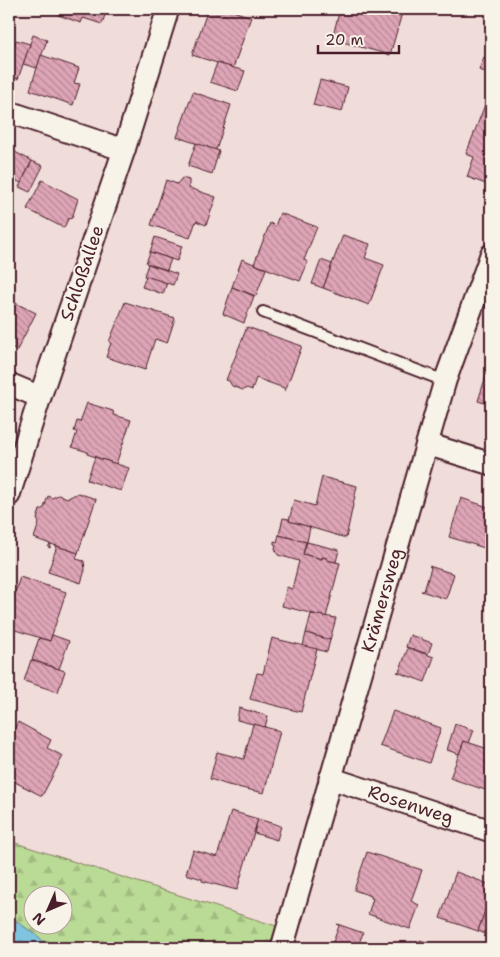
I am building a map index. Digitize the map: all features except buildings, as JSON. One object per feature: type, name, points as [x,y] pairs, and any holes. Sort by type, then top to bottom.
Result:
[{"type":"street","name":"Schloßallee","points":[[9,495],[40,397],[124,150],[168,9]]},
{"type":"street","points":[[9,112],[124,150]]},
{"type":"street","name":"Krämersweg","points":[[282,948],[445,381],[491,255]]},
{"type":"street","points":[[9,384],[40,397]]},
{"type":"street","points":[[427,444],[491,464]]},
{"type":"street","name":"Rosenweg","points":[[330,778],[491,831]]},
{"type":"lane","points":[[263,312],[445,381]]},
{"type":"green space","points":[[9,841],[276,926],[269,948],[50,948],[35,934],[72,934],[72,884],[22,884],[22,925],[9,916]]},
{"type":"water","points":[[9,916],[22,925],[22,934],[35,934],[50,948],[9,948]]}]
